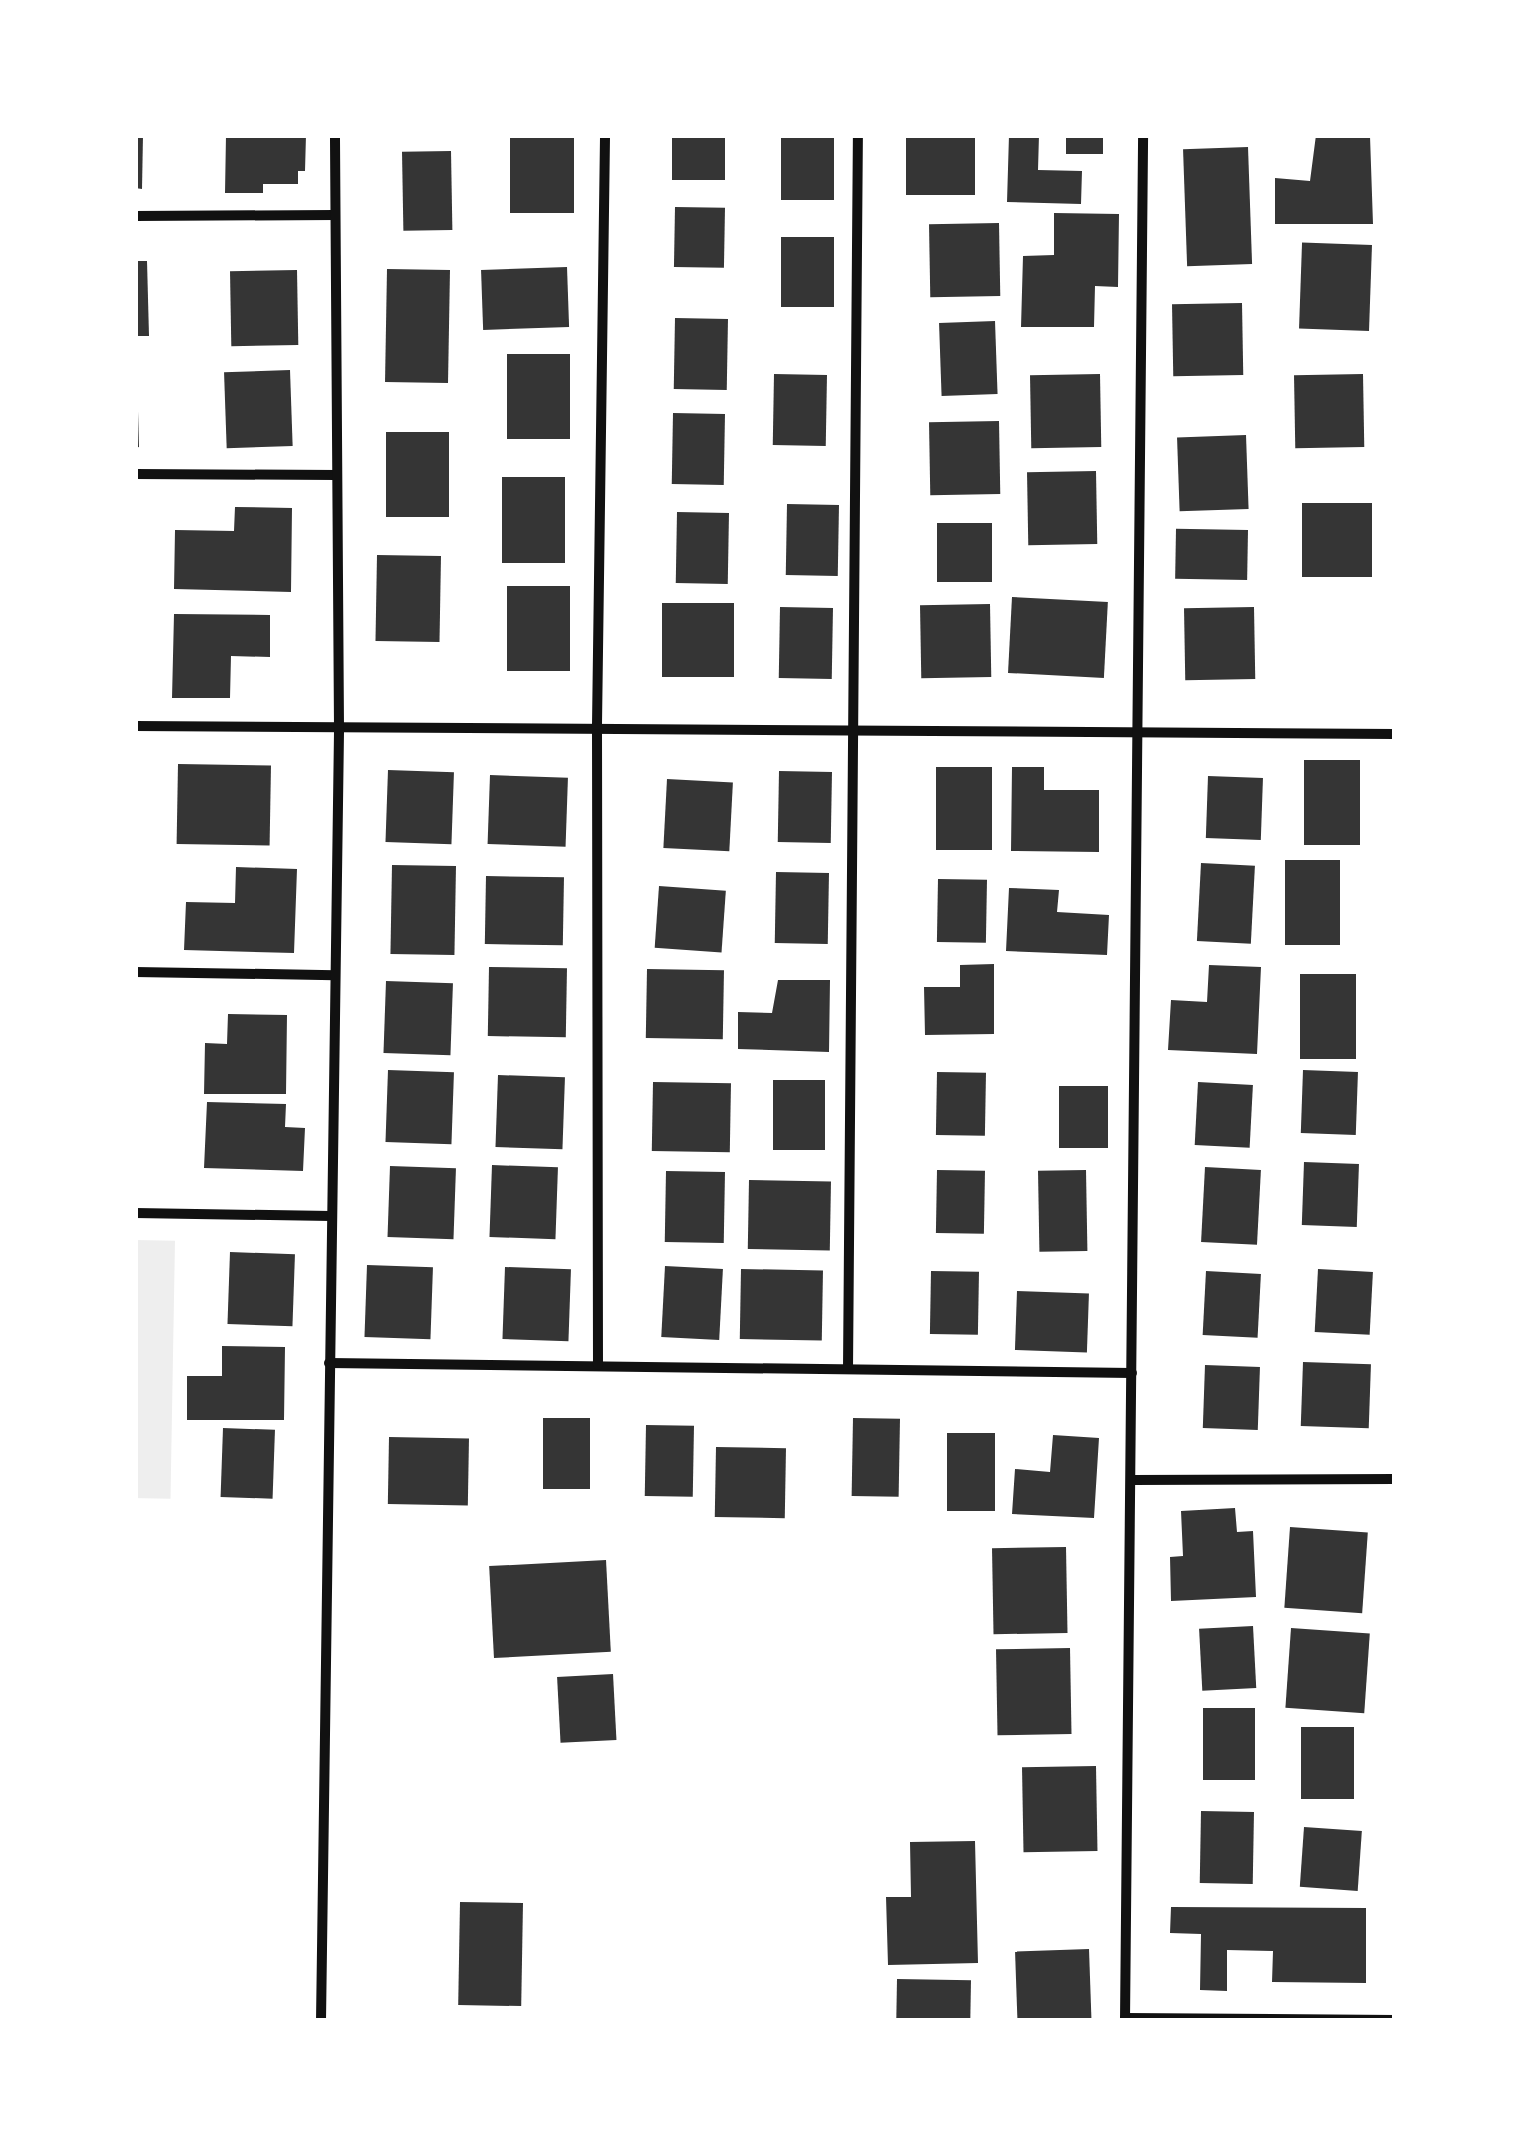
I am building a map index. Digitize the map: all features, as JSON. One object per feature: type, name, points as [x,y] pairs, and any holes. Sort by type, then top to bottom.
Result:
[{"type":"street","points":[[321,2021],[338,727],[335,135]]},
{"type":"street","points":[[598,1365],[597,725],[604,135]]},
{"type":"street","points":[[848,1369],[858,135]]},
{"type":"street","points":[[1143,135],[1125,2019],[1395,2020]]},
{"type":"street","points":[[135,216],[335,215]]},
{"type":"street","points":[[135,474],[337,475]]},
{"type":"street","points":[[135,726],[597,725],[1395,734]]},
{"type":"street","points":[[135,972],[335,975]]},
{"type":"street","points":[[135,1214],[332,1216]]},
{"type":"street","points":[[329,1363],[1132,1373]]},
{"type":"street","points":[[1132,1480],[1395,1479]]},
{"type":"shaded area","points":[[135,1240],[175,1241],[170,1499],[135,1498]]},
{"type":"building","points":[[135,135],[143,135],[142,189],[135,188]]},
{"type":"building","points":[[226,135],[306,135],[305,171],[298,171],[298,184],[263,184],[263,193],[225,193]]},
{"type":"building","points":[[510,135],[574,135],[574,213],[510,213]]},
{"type":"building","points":[[672,135],[725,135],[725,180],[672,180]]},
{"type":"building","points":[[781,135],[834,135],[834,200],[781,200]]},
{"type":"building","points":[[906,135],[975,135],[975,195],[906,195]]},
{"type":"building","points":[[1009,135],[1039,135],[1038,170],[1082,171],[1081,204],[1007,202]]},
{"type":"building","points":[[1066,135],[1103,135],[1103,154],[1066,154]]},
{"type":"building","points":[[1316,135],[1370,136],[1373,224],[1275,224],[1275,178],[1310,181]]},
{"type":"building","points":[[1248,147],[1252,264],[1187,266],[1183,149]]},
{"type":"building","points":[[451,151],[452,230],[403,231],[402,152]]},
{"type":"building","points":[[675,207],[725,208],[724,268],[674,267]]},
{"type":"building","points":[[1054,213],[1119,214],[1118,287],[1095,286],[1094,327],[1021,327],[1023,256],[1054,255]]},
{"type":"building","points":[[999,223],[1000,296],[930,297],[929,224]]},
{"type":"building","points":[[781,237],[834,237],[834,307],[781,307]]},
{"type":"building","points":[[1302,243],[1372,245],[1369,331],[1299,329]]},
{"type":"building","points":[[135,261],[147,261],[149,336],[135,336]]},
{"type":"building","points":[[567,267],[569,327],[483,330],[481,270]]},
{"type":"building","points":[[387,269],[450,270],[448,383],[385,382]]},
{"type":"building","points":[[297,270],[298,345],[231,346],[230,271]]},
{"type":"building","points":[[1242,303],[1243,375],[1173,376],[1172,304]]},
{"type":"building","points":[[675,318],[728,319],[727,390],[674,389]]},
{"type":"building","points":[[995,321],[998,394],[942,396],[939,323]]},
{"type":"building","points":[[507,354],[570,354],[570,439],[507,439]]},
{"type":"building","points":[[290,370],[293,446],[227,448],[224,372]]},
{"type":"building","points":[[774,374],[827,375],[826,446],[773,445]]},
{"type":"building","points":[[1100,374],[1101,447],[1031,448],[1030,375]]},
{"type":"building","points":[[1363,374],[1364,447],[1295,448],[1294,375]]},
{"type":"building","points":[[135,411],[139,447],[135,448]]},
{"type":"building","points":[[673,413],[725,414],[724,485],[672,484]]},
{"type":"building","points":[[999,421],[1000,494],[930,495],[929,422]]},
{"type":"building","points":[[386,432],[449,432],[449,517],[386,517]]},
{"type":"building","points":[[1246,435],[1249,509],[1180,511],[1177,437]]},
{"type":"building","points":[[1096,471],[1097,544],[1028,545],[1027,472]]},
{"type":"building","points":[[502,477],[565,477],[565,563],[502,563]]},
{"type":"building","points":[[1302,503],[1372,503],[1372,577],[1302,577]]},
{"type":"building","points":[[787,504],[839,505],[838,576],[786,575]]},
{"type":"building","points":[[235,507],[292,508],[291,592],[174,589],[175,530],[234,531]]},
{"type":"building","points":[[677,512],[729,513],[728,584],[676,583]]},
{"type":"building","points":[[937,523],[992,523],[992,582],[937,582]]},
{"type":"building","points":[[1176,529],[1248,530],[1247,580],[1175,579]]},
{"type":"building","points":[[377,555],[441,556],[439,642],[375,641]]},
{"type":"building","points":[[507,586],[570,586],[570,671],[507,671]]},
{"type":"building","points":[[1012,597],[1108,602],[1104,678],[1008,673]]},
{"type":"building","points":[[662,603],[734,603],[734,677],[662,677]]},
{"type":"building","points":[[990,604],[991,677],[921,678],[920,605]]},
{"type":"building","points":[[780,607],[833,608],[832,679],[779,678]]},
{"type":"building","points":[[1254,607],[1255,679],[1185,680],[1184,608]]},
{"type":"building","points":[[174,614],[270,615],[270,657],[231,656],[230,698],[172,698]]},
{"type":"building","points":[[1304,760],[1360,760],[1360,845],[1304,845]]},
{"type":"building","points":[[178,764],[271,766],[270,846],[177,844]]},
{"type":"building","points":[[936,767],[992,767],[992,850],[936,850]]},
{"type":"building","points":[[1012,767],[1044,767],[1044,790],[1099,790],[1099,852],[1011,851]]},
{"type":"building","points":[[388,770],[454,772],[451,844],[385,842]]},
{"type":"building","points":[[779,771],[832,772],[831,843],[778,842]]},
{"type":"building","points":[[490,775],[568,778],[566,847],[488,844]]},
{"type":"building","points":[[1208,776],[1263,778],[1261,840],[1206,838]]},
{"type":"building","points":[[667,779],[733,782],[729,851],[663,848]]},
{"type":"building","points":[[1285,860],[1340,860],[1340,945],[1285,945]]},
{"type":"building","points":[[1201,863],[1255,866],[1251,944],[1197,941]]},
{"type":"building","points":[[392,865],[456,866],[454,955],[390,954]]},
{"type":"building","points":[[236,867],[297,869],[294,953],[184,950],[186,902],[235,903]]},
{"type":"building","points":[[776,872],[829,873],[828,944],[775,943]]},
{"type":"building","points":[[486,876],[564,877],[563,945],[485,944]]},
{"type":"building","points":[[938,879],[987,880],[986,943],[937,942]]},
{"type":"building","points":[[659,886],[726,891],[722,953],[655,948]]},
{"type":"building","points":[[1009,888],[1059,890],[1057,912],[1109,915],[1107,955],[1006,951]]},
{"type":"building","points":[[994,964],[994,1034],[925,1035],[924,987],[960,987],[960,965]]},
{"type":"building","points":[[1209,965],[1261,967],[1257,1054],[1168,1050],[1171,1000],[1207,1002]]},
{"type":"building","points":[[489,967],[567,968],[566,1037],[488,1036]]},
{"type":"building","points":[[647,969],[724,970],[723,1039],[646,1038]]},
{"type":"building","points":[[1300,974],[1356,974],[1356,1059],[1300,1059]]},
{"type":"building","points":[[778,980],[830,980],[829,1052],[738,1049],[738,1012],[772,1013]]},
{"type":"building","points":[[386,981],[453,983],[450,1055],[383,1053]]},
{"type":"building","points":[[228,1014],[287,1015],[286,1094],[204,1094],[205,1043],[227,1044]]},
{"type":"building","points":[[388,1070],[454,1072],[451,1144],[385,1142]]},
{"type":"building","points":[[1303,1070],[1358,1072],[1356,1135],[1301,1133]]},
{"type":"building","points":[[937,1072],[986,1073],[985,1136],[936,1135]]},
{"type":"building","points":[[498,1075],[565,1077],[562,1149],[495,1147]]},
{"type":"building","points":[[773,1080],[825,1080],[825,1150],[773,1150]]},
{"type":"building","points":[[653,1082],[731,1083],[730,1152],[652,1151]]},
{"type":"building","points":[[1198,1082],[1253,1085],[1250,1148],[1195,1145]]},
{"type":"building","points":[[1059,1086],[1108,1086],[1108,1148],[1059,1148]]},
{"type":"building","points":[[207,1102],[286,1104],[285,1127],[305,1128],[303,1171],[204,1168]]},
{"type":"building","points":[[1304,1162],[1359,1164],[1357,1227],[1302,1225]]},
{"type":"building","points":[[492,1165],[558,1167],[555,1239],[489,1237]]},
{"type":"building","points":[[390,1166],[456,1168],[453,1239],[388,1237]]},
{"type":"building","points":[[1205,1167],[1261,1170],[1257,1245],[1201,1242]]},
{"type":"building","points":[[937,1170],[985,1171],[984,1234],[936,1233]]},
{"type":"building","points":[[1086,1170],[1087,1251],[1039,1252],[1038,1171]]},
{"type":"building","points":[[666,1171],[725,1172],[724,1243],[665,1242]]},
{"type":"building","points":[[749,1180],[831,1181],[830,1250],[748,1249]]},
{"type":"building","points":[[230,1252],[295,1254],[292,1326],[227,1324]]},
{"type":"building","points":[[367,1265],[433,1267],[430,1339],[364,1337]]},
{"type":"building","points":[[665,1266],[723,1269],[719,1340],[661,1337]]},
{"type":"building","points":[[505,1267],[571,1269],[568,1341],[502,1339]]},
{"type":"building","points":[[741,1269],[823,1270],[822,1340],[740,1339]]},
{"type":"building","points":[[1318,1269],[1373,1272],[1370,1335],[1315,1332]]},
{"type":"building","points":[[931,1271],[979,1272],[978,1335],[930,1334]]},
{"type":"building","points":[[1206,1271],[1261,1274],[1258,1338],[1203,1335]]},
{"type":"building","points":[[1017,1291],[1089,1294],[1087,1352],[1015,1350]]},
{"type":"building","points":[[222,1346],[285,1347],[284,1420],[187,1420],[187,1376],[222,1376]]},
{"type":"building","points":[[1303,1362],[1371,1364],[1369,1428],[1301,1426]]},
{"type":"building","points":[[1205,1365],[1260,1367],[1258,1430],[1203,1428]]},
{"type":"building","points":[[543,1418],[590,1418],[590,1489],[543,1489]]},
{"type":"building","points":[[853,1418],[900,1419],[899,1497],[852,1496]]},
{"type":"building","points":[[646,1425],[694,1426],[693,1497],[645,1496]]},
{"type":"building","points":[[223,1428],[275,1430],[273,1499],[221,1497]]},
{"type":"building","points":[[947,1433],[995,1433],[995,1511],[947,1511]]},
{"type":"building","points":[[1053,1435],[1099,1438],[1094,1518],[1012,1514],[1015,1469],[1050,1472]]},
{"type":"building","points":[[389,1437],[469,1438],[468,1505],[388,1504]]},
{"type":"building","points":[[716,1447],[786,1448],[785,1518],[715,1517]]},
{"type":"building","points":[[1235,1508],[1237,1532],[1253,1531],[1256,1597],[1171,1601],[1170,1557],[1183,1556],[1181,1511]]},
{"type":"building","points":[[1290,1527],[1368,1532],[1362,1613],[1284,1608]]},
{"type":"building","points":[[1066,1547],[1068,1633],[994,1634],[992,1548]]},
{"type":"building","points":[[606,1560],[611,1652],[494,1658],[489,1566]]},
{"type":"building","points":[[1253,1626],[1256,1688],[1202,1691],[1199,1629]]},
{"type":"building","points":[[1291,1628],[1370,1634],[1364,1713],[1285,1708]]},
{"type":"building","points":[[1070,1648],[1072,1734],[998,1735],[996,1649]]},
{"type":"building","points":[[613,1674],[616,1740],[561,1743],[557,1677]]},
{"type":"building","points":[[1203,1708],[1255,1708],[1255,1780],[1203,1780]]},
{"type":"building","points":[[1301,1727],[1354,1727],[1354,1799],[1301,1799]]},
{"type":"building","points":[[1096,1766],[1097,1851],[1023,1852],[1022,1767]]},
{"type":"building","points":[[1201,1811],[1254,1812],[1253,1884],[1200,1883]]},
{"type":"building","points":[[1304,1827],[1362,1831],[1358,1891],[1300,1887]]},
{"type":"building","points":[[975,1841],[978,1963],[888,1965],[886,1897],[911,1897],[910,1842]]},
{"type":"building","points":[[460,1902],[523,1903],[521,2006],[458,2005]]},
{"type":"building","points":[[1171,1907],[1366,1908],[1366,1983],[1272,1982],[1273,1951],[1227,1950],[1227,1991],[1200,1990],[1201,1934],[1170,1933]]},
{"type":"building","points":[[1089,1949],[1092,2021],[1017,2021],[1015,1952]]},
{"type":"building","points":[[897,1979],[971,1980],[970,2021],[896,2021]]}]
